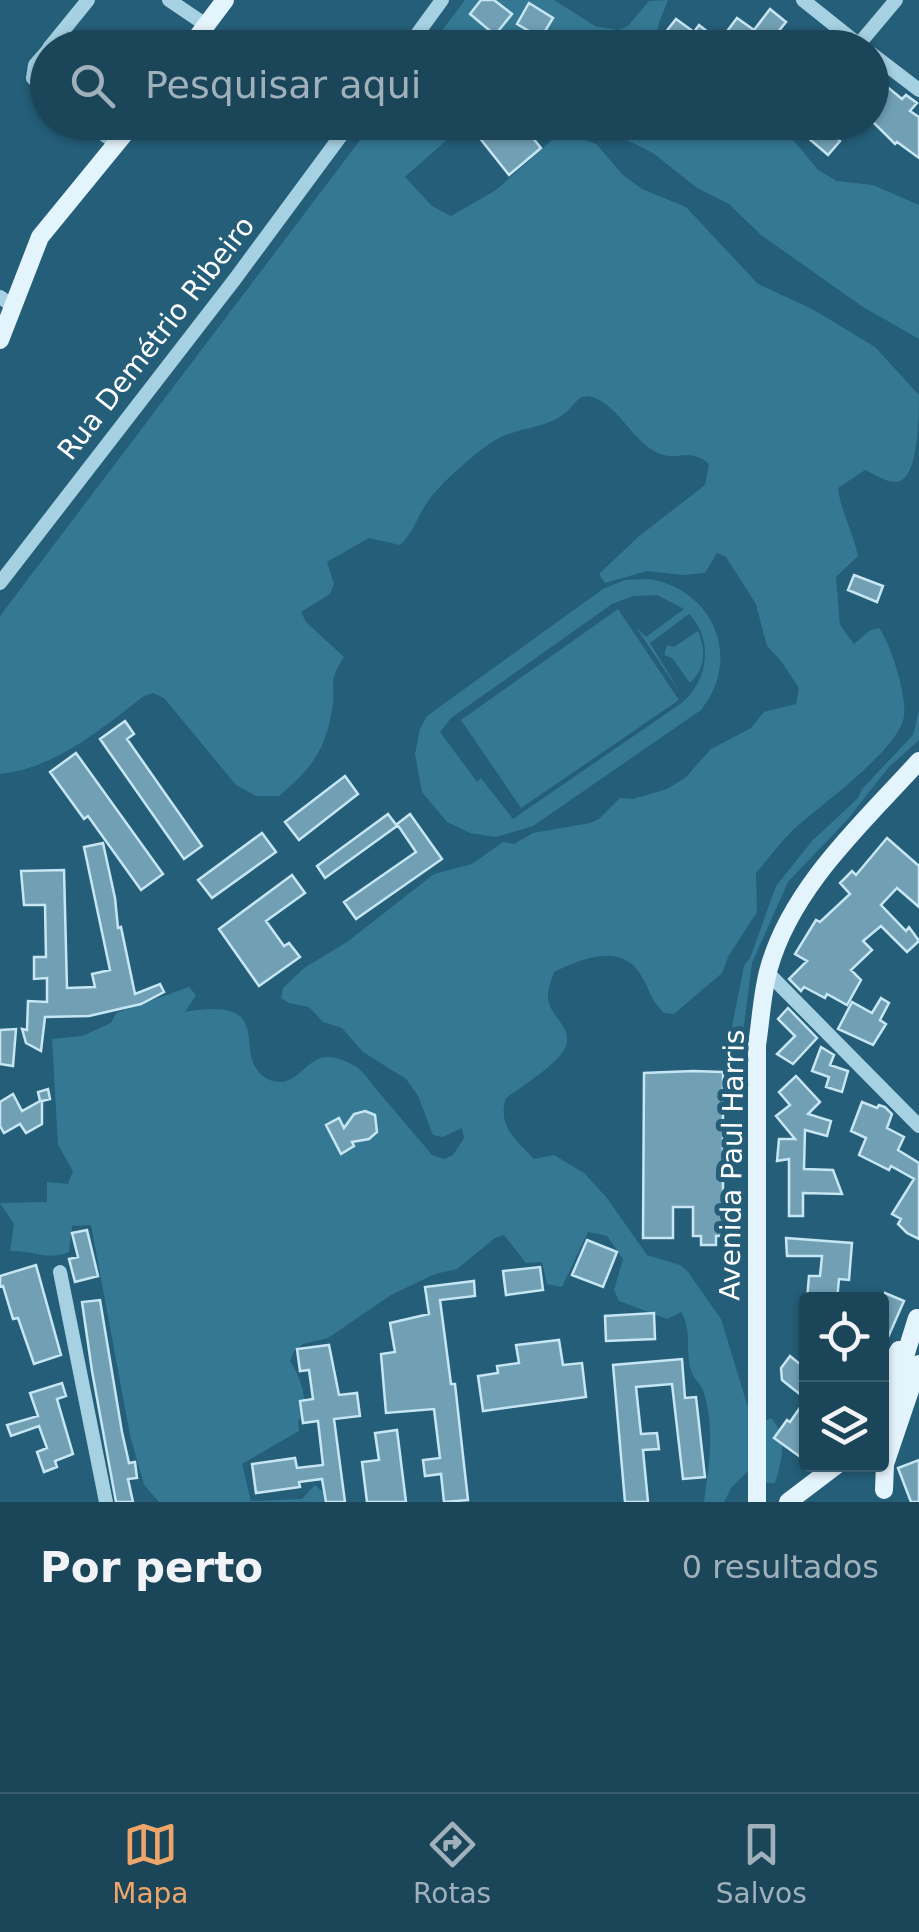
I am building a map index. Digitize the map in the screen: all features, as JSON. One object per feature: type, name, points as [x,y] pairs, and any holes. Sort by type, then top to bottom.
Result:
[{"type":"main road","points":[[202,30],[225,0]]},
{"type":"main road","points":[[0,340],[7,302],[40,237],[121,140]]},
{"type":"main road","name":"Avenida Paul Harris","points":[[757,1502],[758,1046],[767,972],[793,910],[840,848],[919,761]]},
{"type":"main road","points":[[889,1368],[918,1316]]},
{"type":"main road","points":[[889,1402],[918,1316]]},
{"type":"main road","points":[[889,1410],[916,1371]]},
{"type":"main road","points":[[886,1496],[886,1464],[916,1371]]},
{"type":"main road","points":[[804,1488],[816,1472]]},
{"type":"main road","points":[[788,1502],[827,1472]]},
{"type":"street","points":[[64,30],[88,0]]},
{"type":"street","points":[[169,0],[206,25]]},
{"type":"street","points":[[420,30],[442,0]]},
{"type":"street","points":[[803,0],[840,30]]},
{"type":"street","points":[[876,30],[896,0]]},
{"type":"street","points":[[889,68],[919,90]]},
{"type":"street","points":[[112,140],[118,144]]},
{"type":"street","name":"Rua Demétrio Ribeiro","points":[[0,583],[236,279],[337,140]]},
{"type":"street","points":[[767,972],[919,1126]]},
{"type":"street","points":[[60,1272],[106,1502]]},
{"type":"shaded area","points":[[465,0],[554,0],[595,26],[618,30],[442,30]]},
{"type":"shaded area","points":[[668,0],[658,30],[618,30],[628,26],[649,1]]},
{"type":"shaded area","points":[[360,140],[447,140],[405,177],[432,206],[451,216],[496,190],[552,140],[586,140],[596,144],[623,175],[642,189],[686,207],[758,284],[814,310],[875,347],[919,395],[916,447],[903,480],[891,482],[865,470],[838,488],[858,556],[836,577],[840,625],[854,644],[879,628],[884,636],[903,696],[904,716],[899,730],[856,778],[792,831],[756,873],[757,912],[722,973],[674,1014],[664,1013],[638,971],[620,958],[598,956],[554,972],[548,999],[564,1028],[566,1046],[549,1067],[506,1098],[504,1108],[510,1132],[534,1159],[554,1155],[584,1173],[607,1198],[647,1255],[680,1265],[688,1272],[721,1319],[754,1427],[771,1418],[780,1432],[782,1449],[775,1483],[764,1483],[754,1465],[731,1488],[724,1502],[704,1502],[709,1420],[703,1390],[690,1365],[685,1319],[681,1312],[667,1319],[619,1301],[614,1290],[623,1259],[607,1236],[588,1232],[562,1287],[547,1284],[542,1262],[526,1263],[504,1235],[457,1269],[435,1274],[391,1295],[328,1338],[303,1344],[294,1351],[290,1361],[300,1380],[305,1406],[298,1421],[299,1431],[242,1464],[251,1501],[302,1499],[315,1485],[324,1493],[325,1502],[159,1502],[144,1485],[130,1435],[91,1225],[72,1226],[69,1252],[47,1255],[10,1251],[14,1224],[0,1203],[47,1202],[47,1182],[68,1184],[73,1171],[58,1145],[52,1039],[82,1036],[111,1023],[116,1013],[189,987],[196,995],[185,1012],[215,1009],[234,1012],[244,1020],[252,1057],[257,1069],[268,1079],[286,1081],[321,1058],[347,1062],[363,1072],[432,1155],[444,1159],[453,1155],[464,1138],[462,1128],[443,1137],[433,1135],[418,1096],[406,1079],[363,1052],[342,1028],[323,1022],[309,1007],[281,998],[283,988],[304,968],[347,942],[434,874],[472,864],[503,842],[514,844],[533,833],[590,823],[620,798],[633,799],[667,789],[685,778],[711,749],[751,728],[764,712],[796,704],[799,688],[767,646],[756,604],[726,557],[717,553],[705,573],[647,571],[605,583],[599,574],[638,537],[705,485],[709,464],[695,456],[658,453],[604,403],[585,396],[556,419],[500,437],[476,454],[435,493],[400,545],[369,538],[327,562],[334,584],[330,594],[301,612],[306,622],[344,657],[334,679],[329,725],[320,749],[308,768],[279,796],[256,796],[236,785],[164,698],[153,693],[59,755],[0,774],[0,616]]},
{"type":"shaded area","points":[[627,140],[793,140],[818,170],[837,181],[873,185],[919,205],[919,339],[863,307],[761,235],[729,204],[697,188],[653,153]]},
{"type":"shaded area","points":[[649,579],[671,585],[705,611],[720,648],[720,669],[701,710],[533,826],[496,837],[470,833],[447,822],[422,792],[415,754],[427,716],[603,589],[625,580]],"holes":[[[657,595],[684,609],[646,637],[635,626],[681,694],[650,643],[689,614],[705,647],[702,671],[691,693],[513,819],[481,778],[477,782],[440,732],[451,718],[612,604],[633,596]]]},
{"type":"shaded area","points":[[618,609],[679,700],[521,808],[461,720]]},
{"type":"shaded area","points":[[698,631],[703,658],[690,683],[672,658],[664,655],[667,645],[674,647]]},
{"type":"shaded area","points":[[919,710],[919,740],[888,768],[848,819],[788,882],[752,963],[743,1033],[738,1039],[731,1031],[744,966],[776,886],[812,841],[858,798],[913,735]]},
{"type":"building","points":[[481,0],[494,0],[512,14],[499,30],[489,30],[470,14]]},
{"type":"building","points":[[529,3],[553,18],[546,30],[527,30],[517,24]]},
{"type":"building","points":[[770,9],[786,22],[780,30],[754,30]]},
{"type":"building","points":[[737,18],[754,30],[728,30]]},
{"type":"building","points":[[676,19],[691,30],[667,30]]},
{"type":"building","points":[[889,88],[902,99],[906,95],[917,103],[910,111],[919,117],[919,158],[889,138]]},
{"type":"building","points":[[481,140],[535,140],[541,148],[509,175]]},
{"type":"building","points":[[811,140],[839,140],[828,155]]},
{"type":"building","points":[[854,575],[883,586],[877,602],[848,590]]},
{"type":"building","points":[[125,721],[134,734],[127,739],[202,846],[184,859],[100,739]]},
{"type":"building","points":[[76,753],[163,874],[141,890],[88,816],[84,819],[50,772]]},
{"type":"building","points":[[345,776],[358,794],[299,840],[285,822]]},
{"type":"building","points":[[388,814],[397,826],[325,878],[317,866]]},
{"type":"building","points":[[410,814],[442,859],[356,919],[344,902],[416,852],[397,824]]},
{"type":"building","points":[[262,833],[276,852],[212,898],[198,880]]},
{"type":"building","points":[[887,838],[919,866],[919,907],[897,888],[881,905],[906,931],[909,927],[919,941],[907,952],[881,926],[863,941],[872,950],[851,970],[861,980],[847,1005],[804,987],[801,991],[789,979],[807,961],[795,954],[816,920],[820,922],[850,894],[840,883],[852,871],[856,875]]},
{"type":"building","points":[[103,843],[135,994],[160,984],[164,992],[141,1004],[89,1016],[45,1017],[41,1051],[26,1043],[22,1029],[27,1030],[28,1001],[47,1002],[47,978],[34,979],[34,957],[46,957],[45,905],[24,905],[21,871],[64,870],[67,988],[95,987],[92,974],[110,970],[84,847]]},
{"type":"building","points":[[292,875],[305,893],[266,921],[284,946],[289,943],[300,957],[259,986],[219,929]]},
{"type":"building","points":[[881,998],[889,1003],[880,1020],[886,1024],[873,1045],[838,1029],[852,1002],[872,1013]]},
{"type":"building","points":[[788,1008],[817,1038],[793,1064],[777,1054],[795,1036],[778,1019]]},
{"type":"building","points":[[16,1029],[13,1066],[0,1064],[0,1030]]},
{"type":"building","points":[[821,1047],[834,1055],[830,1065],[848,1071],[842,1092],[826,1087],[829,1077],[812,1071]]},
{"type":"building","points":[[723,1072],[723,1236],[716,1236],[716,1245],[701,1245],[701,1236],[693,1236],[693,1207],[673,1207],[673,1238],[643,1238],[644,1073]]},
{"type":"building","points":[[796,1076],[820,1102],[808,1114],[831,1121],[827,1136],[805,1130],[804,1169],[833,1170],[842,1194],[803,1193],[803,1216],[789,1216],[789,1159],[777,1161],[779,1139],[795,1139],[776,1116],[790,1105],[779,1092]]},
{"type":"building","points":[[48,1089],[50,1099],[42,1101],[42,1124],[26,1133],[20,1124],[4,1133],[0,1126],[0,1102],[13,1094],[22,1111],[40,1101],[38,1092]]},
{"type":"building","points":[[862,1102],[885,1107],[892,1114],[887,1128],[904,1137],[898,1150],[919,1163],[919,1239],[907,1233],[898,1224],[901,1219],[892,1214],[914,1179],[859,1155],[866,1138],[851,1131]]},
{"type":"building","points":[[365,1111],[375,1115],[377,1132],[369,1139],[352,1142],[354,1146],[341,1154],[326,1125],[339,1118],[344,1128],[354,1114]]},
{"type":"building","points":[[87,1230],[98,1276],[75,1282],[69,1259],[78,1257],[72,1233]]},
{"type":"building","points":[[786,1238],[852,1243],[849,1280],[839,1279],[838,1292],[808,1292],[809,1276],[820,1276],[822,1256],[787,1256]]},
{"type":"building","points":[[587,1240],[617,1252],[603,1287],[572,1275]]},
{"type":"building","points":[[36,1265],[61,1355],[34,1364],[18,1318],[13,1319],[3,1286],[0,1287],[0,1276]]},
{"type":"building","points":[[540,1267],[543,1290],[506,1295],[503,1271]]},
{"type":"building","points":[[474,1281],[475,1296],[440,1300],[451,1384],[455,1384],[468,1500],[444,1502],[441,1474],[425,1476],[423,1460],[440,1458],[434,1409],[386,1413],[381,1354],[395,1352],[390,1323],[429,1314],[425,1287]]},
{"type":"building","points":[[889,1295],[904,1301],[889,1335]]},
{"type":"building","points":[[100,1300],[122,1432],[129,1463],[135,1462],[137,1478],[128,1479],[133,1502],[116,1502],[92,1371],[82,1302]]},
{"type":"building","points":[[654,1313],[655,1339],[606,1341],[605,1316]]},
{"type":"building","points":[[559,1340],[563,1365],[582,1363],[586,1397],[483,1411],[478,1376],[498,1373],[497,1366],[519,1363],[516,1345]]},
{"type":"building","points":[[329,1345],[339,1395],[357,1393],[360,1416],[334,1419],[345,1502],[326,1502],[322,1479],[299,1482],[300,1487],[256,1493],[252,1464],[295,1458],[297,1468],[323,1465],[318,1421],[303,1423],[300,1401],[313,1399],[309,1370],[300,1371],[297,1349]]},
{"type":"building","points":[[790,1356],[799,1363],[799,1393],[782,1380],[781,1368]]},
{"type":"building","points":[[682,1359],[685,1398],[696,1397],[705,1477],[683,1479],[672,1384],[636,1387],[641,1434],[657,1433],[659,1449],[643,1450],[648,1502],[625,1502],[613,1365]]},
{"type":"building","points":[[62,1383],[66,1396],[57,1399],[73,1454],[55,1461],[57,1467],[44,1472],[37,1452],[47,1448],[39,1426],[11,1436],[7,1425],[38,1416],[30,1393]]},
{"type":"building","points":[[799,1409],[799,1456],[774,1438],[787,1420],[790,1422]]},
{"type":"building","points":[[397,1430],[406,1502],[367,1502],[362,1462],[379,1460],[375,1433]]},
{"type":"building","points":[[919,1460],[919,1502],[911,1502],[898,1468]]}]
